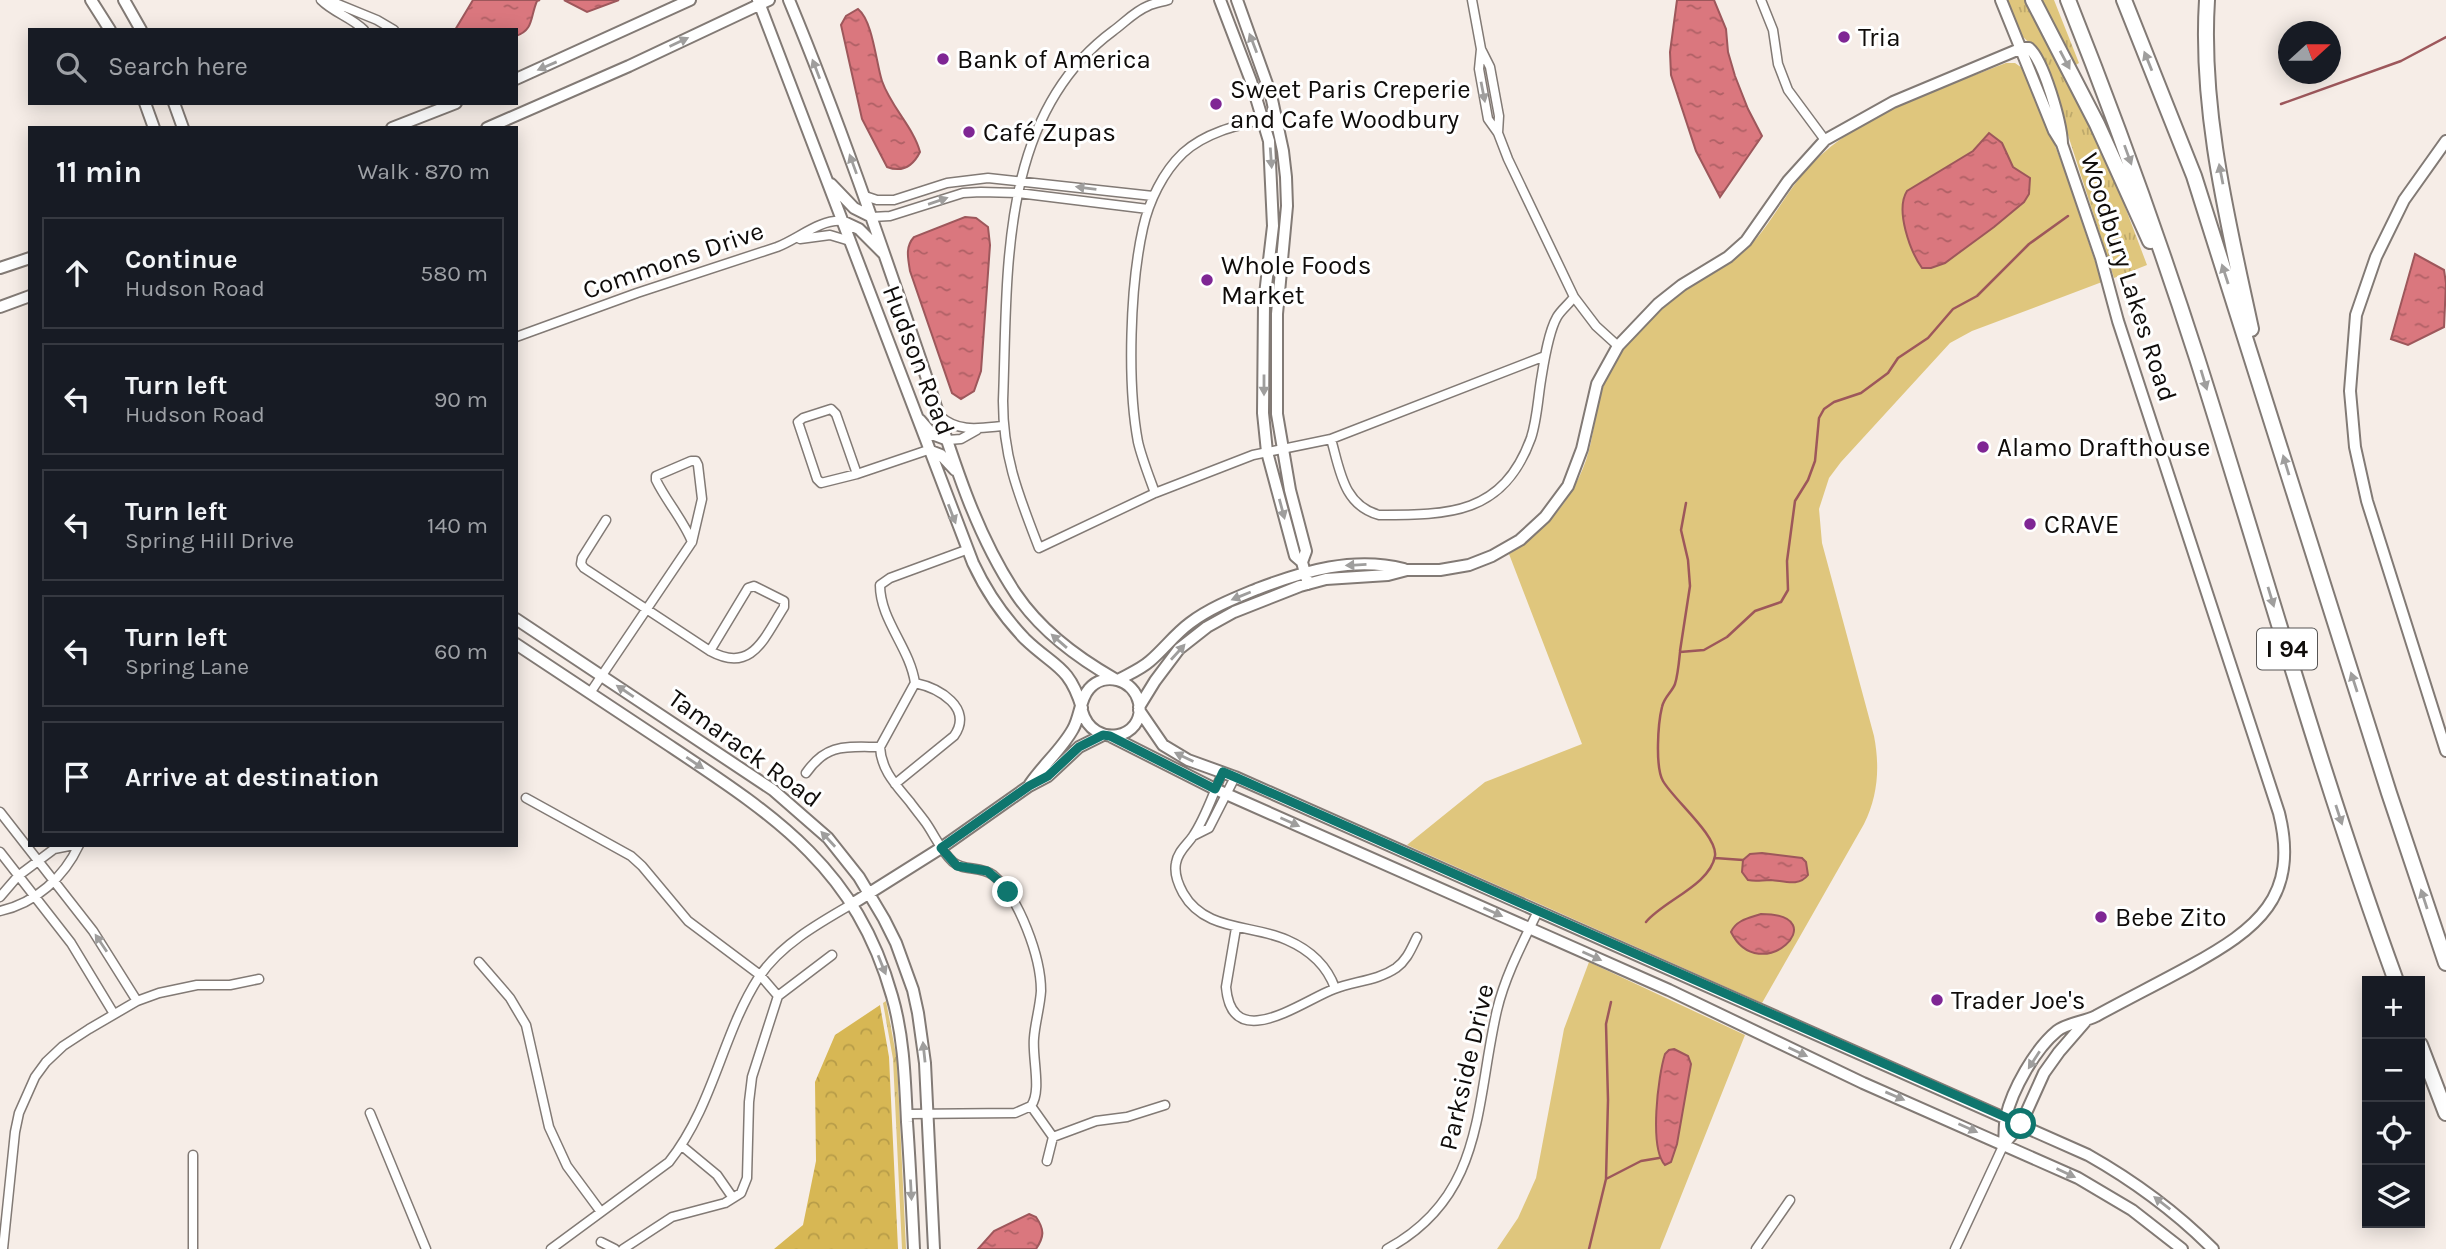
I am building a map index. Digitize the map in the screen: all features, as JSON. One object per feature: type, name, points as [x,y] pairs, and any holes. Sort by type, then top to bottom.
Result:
[{"type":"highway","points":[[2034,0],[2098,124],[2183,315]]},
{"type":"highway","name":"I 94","points":[[2068,0],[2131,164],[2183,315],[2330,787],[2394,976]]},
{"type":"highway","name":"I 94","points":[[2124,0],[2194,176],[2389,793],[2446,963]]},
{"type":"highway","points":[[2207,0],[2207,67],[2213,131],[2239,272],[2269,409]]},
{"type":"highway","points":[[2425,1058],[2446,1113]]},
{"type":"street","points":[[91,0],[109,28]]},
{"type":"street","points":[[124,0],[140,28]]},
{"type":"street","points":[[321,0],[332,11],[354,21],[362,28]]},
{"type":"street","points":[[328,0],[391,28]]},
{"type":"street","points":[[518,78],[690,0]]},
{"type":"street","name":"Hudson Road","points":[[789,0],[865,195],[961,478],[995,558],[1027,609],[1067,648],[1116,680]]},
{"type":"street","points":[[1168,0],[1147,6],[1095,44],[1063,82],[1039,120],[1018,193],[1009,252],[1003,426],[1013,479],[1039,548],[1155,493],[1253,455],[1331,439],[1545,356]]},
{"type":"street","points":[[1220,0],[1264,119],[1269,141],[1273,226],[1264,303],[1264,413],[1267,452],[1295,556],[1305,573]]},
{"type":"street","points":[[1237,0],[1264,71],[1276,117],[1286,177],[1287,205],[1277,314],[1277,414],[1282,449],[1306,551],[1305,573]]},
{"type":"street","points":[[1472,0],[1481,49],[1490,66],[1499,116],[1498,133],[1508,159],[1574,297],[1596,326],[1618,346]]},
{"type":"street","points":[[1761,0],[1773,30],[1778,64],[1788,90],[1825,140]]},
{"type":"street","name":"Woodbury Lakes Road","points":[[2001,0],[2022,48],[2029,48],[2037,58],[2054,103],[2062,144],[2275,801],[2284,832],[2286,851],[2278,888],[2260,918],[2247,932],[2213,954],[2086,1021],[2059,1029],[2031,1062],[2006,1117],[2004,1144]]},
{"type":"street","points":[[492,126],[762,1]]},
{"type":"street","name":"Hudson Road","points":[[762,1],[826,180],[967,550],[999,608],[1026,639],[1068,675],[1075,686],[1082,709]]},
{"type":"street","points":[[1029,786],[1069,736],[1082,709],[1085,694],[1095,684],[1101,680],[1116,680],[1148,663],[1187,625],[1209,610],[1305,573],[1326,579],[1388,575],[1407,570],[1448,569],[1481,561],[1520,540],[1545,517],[1574,475],[1597,384],[1618,346],[1658,304],[1682,285],[1728,257],[1746,241],[1788,181],[1825,140],[1893,102],[2022,48]]},
{"type":"street","points":[[146,105],[153,126]]},
{"type":"street","points":[[175,105],[182,126]]},
{"type":"street","points":[[397,126],[451,105]]},
{"type":"street","points":[[1155,493],[1139,444],[1133,377],[1135,287],[1148,209],[1174,163],[1199,140],[1217,132],[1276,117]]},
{"type":"street","points":[[2446,141],[2404,200],[2376,257],[2356,314],[2350,391],[2355,447],[2367,501],[2446,751]]},
{"type":"street","points":[[865,195],[879,200],[897,199],[947,183],[988,178],[1153,196]]},
{"type":"street","points":[[826,180],[854,208],[872,217],[887,217],[963,193],[1018,193],[1148,209]]},
{"type":"street","name":"Commons Drive","points":[[518,336],[797,239],[817,226],[831,221],[842,221]]},
{"type":"street","points":[[842,221],[859,229],[885,255]]},
{"type":"street","points":[[797,239],[831,235],[850,241]]},
{"type":"street","points":[[0,268],[28,259]]},
{"type":"street","points":[[0,307],[28,297]]},
{"type":"street","points":[[1331,439],[1345,490],[1356,504],[1368,512],[1378,515],[1447,513],[1483,500],[1500,487],[1520,461],[1532,436],[1545,356],[1557,317],[1574,297]]},
{"type":"street","points":[[857,474],[836,414],[831,409],[797,422],[817,479],[821,483],[857,474],[928,450],[943,456],[961,478]]},
{"type":"street","points":[[914,412],[932,434],[948,440],[961,439],[978,429]]},
{"type":"street","points":[[940,416],[955,426],[978,429],[1003,426]]},
{"type":"street","points":[[590,693],[692,542],[702,499],[696,461],[656,476],[692,542]]},
{"type":"street","points":[[606,520],[582,558],[584,568],[710,651],[724,659],[735,660],[750,655],[784,607],[784,601],[754,586],[748,588],[710,651]]},
{"type":"street","points":[[907,1114],[1015,1113],[1031,1106],[1036,1099],[1034,1039],[1041,993],[1036,960],[1028,933],[1008,892],[999,881],[987,871],[957,866],[941,848],[926,823],[895,784],[880,758],[880,747],[915,683],[907,654],[880,594],[880,584],[967,550]]},
{"type":"street","points":[[551,1249],[669,1162],[682,1146],[710,1091],[746,1000],[760,975],[798,937],[941,848],[1029,786],[1048,776],[1073,751],[1130,729],[1154,681],[1174,656],[1200,632],[1305,573]]},
{"type":"street","name":"Tamarack Road","points":[[518,620],[792,804],[828,838],[869,893],[895,943],[913,990],[922,1035],[934,1249]]},
{"type":"street","name":"Tamarack Road","points":[[518,644],[778,820],[813,853],[852,904],[877,954],[893,997],[902,1042],[914,1249]]},
{"type":"street","points":[[1116,680],[1133,690],[1139,709],[1163,745],[1179,756],[1235,777],[2021,1124],[2117,1171],[2170,1209],[2213,1249]]},
{"type":"street","points":[[895,784],[959,729],[959,710],[952,700],[928,686],[915,683]]},
{"type":"street","points":[[1082,709],[1089,726],[1227,795],[1669,990],[1857,1080],[2106,1192],[2155,1226],[2182,1249]]},
{"type":"street","points":[[806,773],[816,759],[834,749],[880,747]]},
{"type":"street","points":[[1223,772],[1193,836],[1176,860],[1175,874],[1187,902],[1210,920],[1273,935],[1302,948],[1329,972],[1335,988]]},
{"type":"street","points":[[1193,836],[1209,828],[1235,777]]},
{"type":"street","points":[[526,798],[631,856],[688,921],[760,975],[778,996]]},
{"type":"street","points":[[0,811],[28,846]]},
{"type":"street","points":[[29,847],[106,950],[137,1001]]},
{"type":"street","points":[[0,897],[18,876],[54,849],[64,847]]},
{"type":"street","points":[[0,911],[15,908],[54,881],[70,865],[78,847]]},
{"type":"street","points":[[0,852],[79,955],[114,1014]]},
{"type":"street","name":"Parkside Drive","points":[[1387,1249],[1415,1232],[1435,1212],[1449,1195],[1463,1168],[1474,1137],[1497,1008],[1538,911]]},
{"type":"street","points":[[1236,928],[1226,996],[1230,1005],[1245,1019],[1256,1022],[1277,1017],[1335,988],[1383,975],[1405,960],[1417,937]]},
{"type":"street","points":[[623,1249],[673,1217],[725,1203],[741,1193],[747,1178],[752,1077],[778,996],[832,955]]},
{"type":"street","points":[[479,962],[510,998],[522,1017],[531,1042],[544,1111],[556,1145],[567,1166],[601,1212]]},
{"type":"street","points":[[4,1249],[15,1132],[26,1095],[46,1062],[63,1046],[137,1001],[197,985],[230,985],[259,979]]},
{"type":"street","points":[[1955,1249],[2004,1144],[2021,1124],[2044,1073],[2086,1021]]},
{"type":"street","points":[[1053,1137],[1096,1121],[1127,1117],[1166,1105]]},
{"type":"street","points":[[1031,1106],[1053,1137],[1048,1161]]},
{"type":"street","points":[[370,1112],[426,1249]]},
{"type":"street","points":[[682,1146],[717,1175],[733,1198]]},
{"type":"street","points":[[193,1155],[193,1249]]},
{"type":"street","points":[[1756,1249],[1790,1200]]},
{"type":"street","points":[[601,1241],[615,1249]]},
{"type":"green space","points":[[2006,0],[2026,0],[2074,90],[2113,175],[2147,265],[2114,278],[2059,107],[2037,50],[2023,37]]},
{"type":"green space","points":[[2040,0],[2054,0],[2079,63],[2074,66]]},
{"type":"green space","points":[[2006,63],[2015,63],[2025,70],[2063,166],[2102,282],[1972,331],[1950,343],[1829,478],[1819,509],[1822,543],[1874,736],[1876,781],[1864,824],[1762,1003],[1407,845],[1485,782],[1582,744],[1509,554],[1538,533],[1550,520],[1580,476],[1605,381],[1623,351],[1640,329],[1661,309],[1750,246],[1801,176],[1831,146],[1853,130],[1902,104]]},
{"type":"green space","points":[[1589,962],[1745,1035],[1660,1249],[1497,1249],[1518,1218],[1536,1178],[1564,1029]]},
{"type":"green space","points":[[886,1001],[897,1060],[906,1249],[902,1249],[893,1059],[883,1003]]},
{"type":"green space","points":[[880,1005],[889,1057],[898,1249],[774,1249],[803,1225],[816,1161],[815,1082],[835,1035]]},
{"type":"water","points":[[473,0],[540,0],[537,1],[529,27],[518,35],[518,28],[456,28]]},
{"type":"water","points":[[564,0],[619,0],[587,12]]},
{"type":"water","points":[[1677,0],[1714,0],[1726,29],[1728,52],[1735,76],[1762,136],[1720,197],[1696,151],[1671,75],[1670,52]]},
{"type":"water","points":[[858,9],[871,32],[886,91],[913,134],[920,152],[911,164],[903,169],[887,167],[862,119],[841,25],[846,16]]},
{"type":"water","points":[[1989,133],[2002,143],[2013,167],[2030,178],[2029,194],[2024,202],[1994,227],[1945,263],[1922,268],[1905,230],[1903,209],[1907,191],[1973,151]]},
{"type":"water","points":[[965,217],[976,218],[988,227],[990,245],[981,371],[974,391],[961,399],[952,393],[910,271],[908,253],[914,237]]},
{"type":"water","points":[[2415,254],[2444,270],[2444,327],[2408,345],[2391,339]]},
{"type":"water","points":[[1750,854],[1802,858],[1806,862],[1808,875],[1796,882],[1748,880],[1742,872],[1743,860]]},
{"type":"water","points":[[1761,914],[1783,917],[1793,925],[1793,935],[1786,945],[1774,952],[1759,954],[1744,948],[1731,932],[1740,922]]},
{"type":"water","points":[[1674,1049],[1688,1056],[1691,1064],[1677,1144],[1671,1162],[1665,1165],[1657,1144],[1656,1111],[1665,1054]]},
{"type":"water","points":[[1029,1214],[1036,1217],[1042,1230],[1041,1241],[1036,1249],[978,1249],[994,1231]]},
{"type":"waterway","points":[[2281,104],[2401,61],[2446,37]]},
{"type":"waterway","points":[[1646,922],[1704,876],[1715,856],[1710,838],[1668,789],[1660,774],[1658,745],[1662,707],[1675,684],[1680,652],[1704,650],[1727,637],[1755,611],[1781,602],[1788,590],[1787,561],[1795,501],[1808,480],[1815,461],[1819,418],[1824,409],[1834,402],[1861,393],[1888,373],[1898,358],[1928,338],[1953,309],[1977,296],[2029,244],[2068,216]]},
{"type":"waterway","points":[[1680,651],[1690,586],[1688,560],[1681,530],[1686,503]]},
{"type":"waterway","points":[[1715,858],[1743,860]]},
{"type":"waterway","points":[[1589,1249],[1606,1179],[1606,1024],[1611,1002]]},
{"type":"waterway","points":[[1606,1179],[1641,1161],[1659,1158]]},
{"type":"place","name":"Tria","points":[[1844,37]]},
{"type":"place","name":"Bank of America","points":[[943,59]]},
{"type":"place","name":"Sweet Paris Creperie and Cafe Woodbury","points":[[1216,104]]},
{"type":"place","name":"Café Zupas","points":[[969,132]]},
{"type":"place","name":"Whole Foods Market","points":[[1207,280]]},
{"type":"place","name":"Alamo Drafthouse","points":[[1983,447]]},
{"type":"place","name":"CRAVE","points":[[2030,524]]},
{"type":"place","name":"Bebe Zito","points":[[2101,917]]},
{"type":"place","name":"Trader Joe's","points":[[1937,1000]]},
{"type":"route","points":[[1008,892],[987,871],[957,866],[941,848],[1029,786],[1048,776],[1079,747],[1103,735],[1110,736],[1176,772],[1215,789],[1223,772],[1235,777],[2021,1124]]}]
